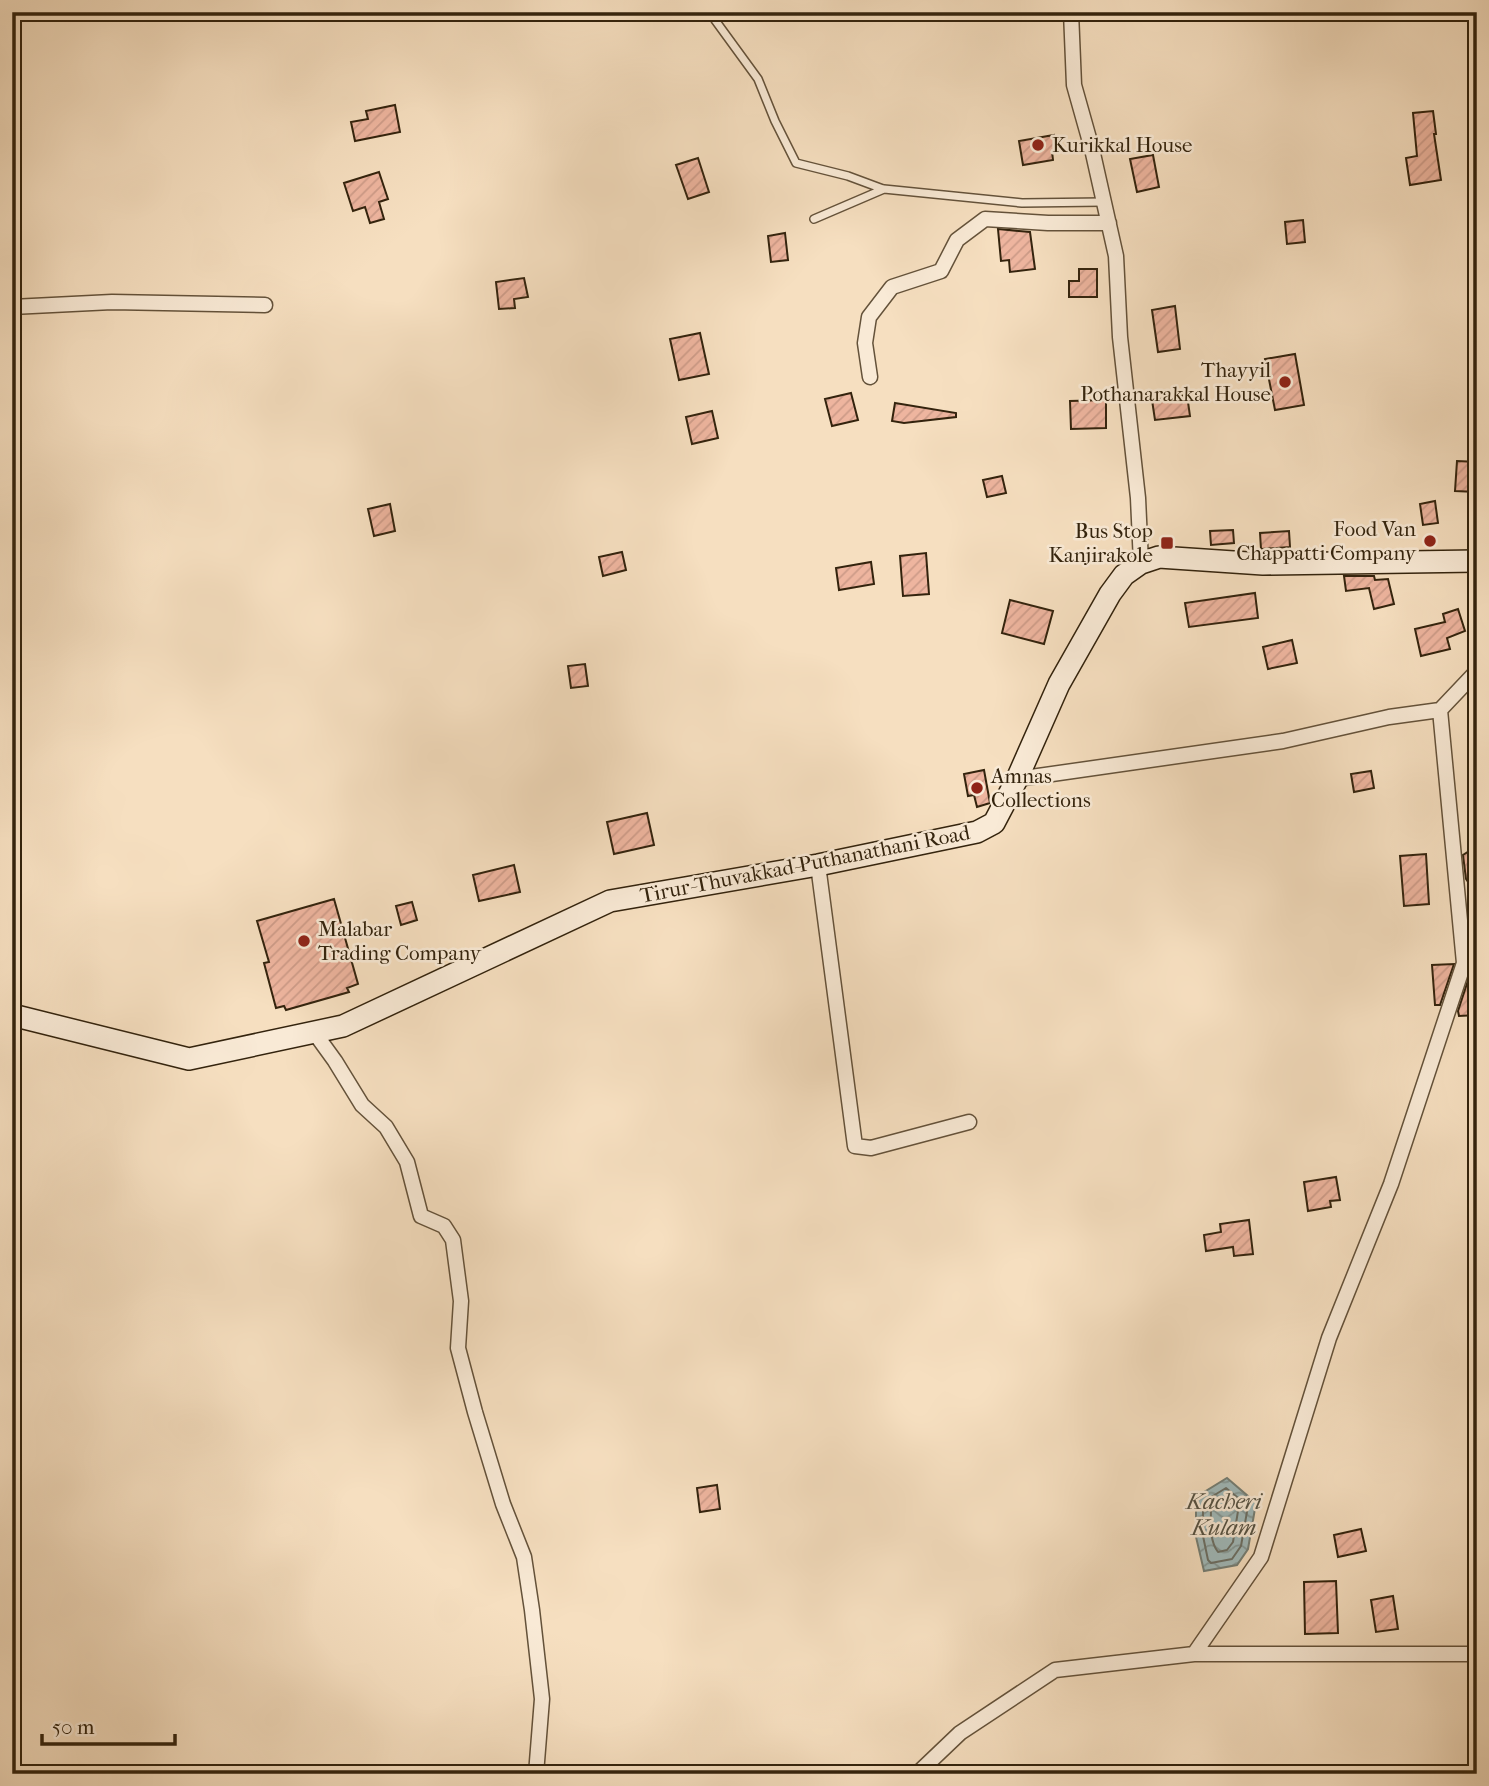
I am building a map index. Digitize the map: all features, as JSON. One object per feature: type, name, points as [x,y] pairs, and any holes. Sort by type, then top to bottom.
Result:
[{"type":"main road","points":[[1142,563],[1159,557],[1263,564],[1477,561]]},
{"type":"main road","name":"Tirur-Thuvakkad-Puthanathani Road","points":[[12,1015],[189,1059],[343,1026],[610,901],[818,865],[977,832],[994,823],[1017,779],[1059,684],[1110,594],[1124,575],[1142,563]]},
{"type":"street","points":[[1071,12],[1074,85],[1116,256],[1142,563]]},
{"type":"street","points":[[870,377],[865,344],[869,317],[892,287],[941,271],[957,240],[985,219],[1109,223]]},
{"type":"street","points":[[12,307],[112,302],[265,305]]},
{"type":"street","points":[[1017,779],[1283,741],[1390,717],[1440,710],[1477,671]]},
{"type":"street","points":[[1194,1654],[1261,1557],[1329,1338],[1391,1184],[1464,963],[1440,710]]},
{"type":"street","points":[[818,865],[855,1146],[871,1148],[969,1122]]},
{"type":"street","points":[[314,1032],[362,1105],[386,1127],[407,1162],[421,1216],[444,1226],[453,1240],[461,1301],[458,1348],[503,1504],[524,1557],[542,1699],[536,1774]]},
{"type":"street","points":[[917,1774],[960,1733],[1055,1671],[1194,1654],[1477,1654]]},
{"type":"lane","points":[[715,20],[758,79],[796,163],[848,176],[884,189],[1022,203],[1104,202]]},
{"type":"lane","points":[[814,219],[884,189]]},
{"type":"water","name":"Kacheri Kulam","points":[[1227,1478],[1256,1503],[1248,1549],[1237,1565],[1204,1571],[1196,1537],[1196,1497]]},
{"type":"building","points":[[395,105],[400,132],[355,141],[351,122],[368,119],[366,111]]},
{"type":"building","points":[[1433,111],[1441,180],[1410,185],[1406,158],[1417,156],[1413,113]]},
{"type":"building","name":"Kurikkal House","points":[[1054,135],[1057,150],[1052,151],[1053,160],[1023,165],[1019,141]]},
{"type":"building","points":[[1153,155],[1159,187],[1137,192],[1130,159]]},
{"type":"building","points":[[698,158],[709,192],[688,199],[676,165]]},
{"type":"building","points":[[379,172],[388,199],[379,202],[384,219],[370,223],[365,207],[353,211],[344,183]]},
{"type":"building","points":[[1303,220],[1305,242],[1287,244],[1285,222]]},
{"type":"building","points":[[998,229],[1030,232],[1035,269],[1010,272],[1009,260],[1001,261]]},
{"type":"building","points":[[785,233],[788,260],[771,262],[768,236]]},
{"type":"building","points":[[1079,269],[1097,269],[1097,297],[1069,297],[1069,281],[1079,281]]},
{"type":"building","points":[[524,278],[528,297],[514,299],[515,308],[499,309],[496,282]]},
{"type":"building","points":[[1175,306],[1180,349],[1158,352],[1152,310]]},
{"type":"building","points":[[700,333],[709,374],[679,380],[670,339]]},
{"type":"building","name":"Thayyil Pothanarakkal House","points":[[1295,354],[1304,405],[1275,410],[1265,359]]},
{"type":"building","points":[[851,393],[858,420],[832,426],[825,399]]},
{"type":"building","points":[[1187,395],[1190,416],[1155,420],[1152,400]]},
{"type":"building","points":[[1106,400],[1106,428],[1071,429],[1070,401]]},
{"type":"building","points":[[895,403],[956,413],[956,417],[904,423],[892,421]]},
{"type":"building","points":[[712,411],[718,438],[692,444],[686,417]]},
{"type":"building","points":[[1457,461],[1477,462],[1477,492],[1455,491]]},
{"type":"building","points":[[1002,476],[1006,493],[987,497],[983,480]]},
{"type":"building","points":[[1435,501],[1438,523],[1423,525],[1420,504]]},
{"type":"building","points":[[390,504],[395,531],[374,536],[368,509]]},
{"type":"building","points":[[1233,530],[1234,543],[1211,545],[1210,531]]},
{"type":"building","points":[[1289,531],[1290,547],[1261,549],[1260,533]]},
{"type":"building","points":[[622,552],[626,570],[603,576],[599,557]]},
{"type":"building","points":[[926,553],[929,594],[903,596],[900,556]]},
{"type":"building","points":[[871,562],[874,584],[839,590],[836,568]]},
{"type":"building","points":[[1344,576],[1388,579],[1394,604],[1374,609],[1369,588],[1346,591]]},
{"type":"building","points":[[1255,593],[1258,618],[1189,627],[1185,603]]},
{"type":"building","points":[[1010,600],[1053,611],[1044,644],[1002,633]]},
{"type":"building","points":[[1458,609],[1465,631],[1447,638],[1450,649],[1421,656],[1415,629],[1445,622],[1443,614]]},
{"type":"building","points":[[1292,640],[1297,663],[1268,669],[1263,647]]},
{"type":"building","points":[[585,664],[588,686],[571,688],[568,666]]},
{"type":"building","name":"Amnas Collections","points":[[984,770],[990,803],[977,807],[974,795],[968,796],[964,774]]},
{"type":"building","points":[[1371,771],[1374,788],[1354,792],[1351,774]]},
{"type":"building","points":[[647,813],[654,845],[614,854],[607,822]]},
{"type":"building","points":[[1477,846],[1477,895],[1466,879],[1463,855]]},
{"type":"building","points":[[1426,854],[1429,904],[1404,906],[1400,856]]},
{"type":"building","points":[[514,865],[520,892],[479,901],[473,875]]},
{"type":"building","name":"Malabar Trading Company","points":[[334,899],[358,984],[347,988],[349,992],[286,1010],[284,1006],[276,1008],[264,963],[269,962],[257,921]]},
{"type":"building","points":[[412,902],[417,920],[401,925],[396,906]]},
{"type":"building","points":[[1474,962],[1477,962],[1477,1015],[1459,1016],[1458,1011]]},
{"type":"building","points":[[1454,964],[1440,1005],[1435,1005],[1432,965]]},
{"type":"building","points":[[1336,1177],[1340,1200],[1330,1201],[1331,1207],[1308,1211],[1304,1182]]},
{"type":"building","points":[[1249,1220],[1253,1254],[1234,1256],[1233,1247],[1206,1251],[1204,1235],[1221,1232],[1220,1224]]},
{"type":"building","points":[[717,1485],[720,1509],[700,1512],[697,1488]]},
{"type":"building","points":[[1361,1529],[1366,1551],[1338,1557],[1334,1535]]},
{"type":"building","points":[[1336,1581],[1338,1633],[1305,1634],[1304,1582]]},
{"type":"building","points":[[1393,1596],[1398,1629],[1376,1632],[1371,1600]]},
{"type":"place","name":"Kurikkal House","points":[[1038,145]]},
{"type":"place","name":"Thayyil Pothanarakkal House","points":[[1285,382]]},
{"type":"place","name":"Food Van Chappatti Company","points":[[1430,541]]},
{"type":"place","name":"Bus Stop Kanjirakole","points":[[1167,543]]},
{"type":"place","name":"Amnas Collections","points":[[977,788]]},
{"type":"place","name":"Malabar Trading Company","points":[[304,941]]}]
